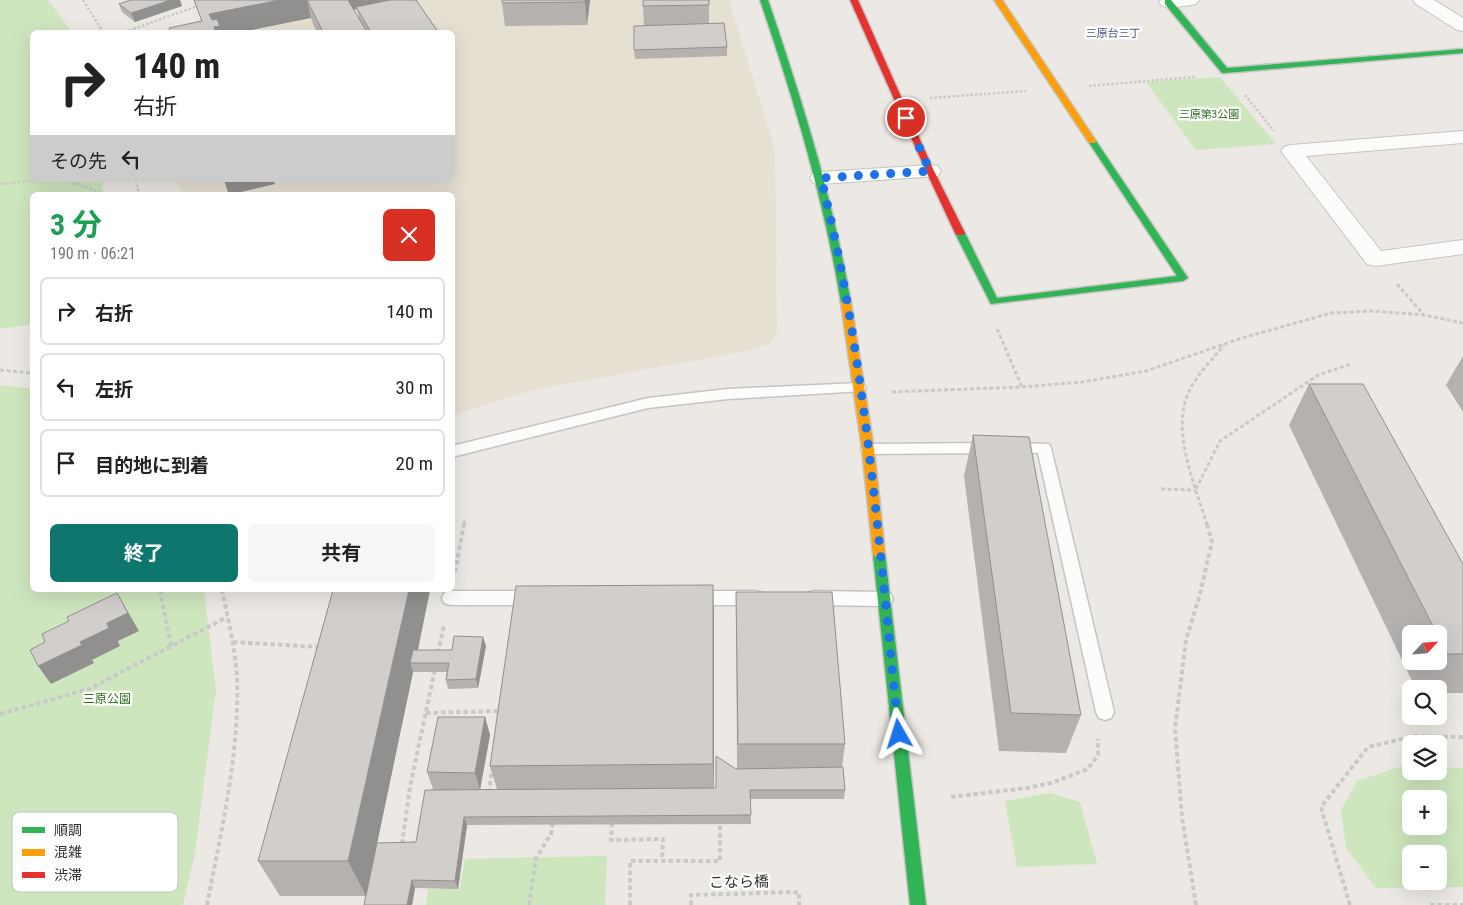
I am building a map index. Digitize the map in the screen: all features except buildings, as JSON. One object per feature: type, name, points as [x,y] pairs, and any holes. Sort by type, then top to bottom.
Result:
[{"type":"street","points":[[764,0],[799,102],[821,178],[842,281],[868,449],[918,905]]},
{"type":"street","points":[[854,0],[930,171],[993,300],[1183,278],[998,0]]},
{"type":"street","points":[[1167,1],[1190,0]]},
{"type":"street","points":[[1422,0],[1463,26]]},
{"type":"street","points":[[1167,1],[1225,71],[1463,51]]},
{"type":"street","points":[[1291,151],[1463,137]]},
{"type":"street","points":[[1291,151],[1375,259],[1463,247]]},
{"type":"street","points":[[821,178],[930,171]]},
{"type":"lane","points":[[455,451],[648,403],[728,394],[859,388]]},
{"type":"lane","points":[[868,449],[1044,448],[1104,712]]},
{"type":"lane","points":[[450,598],[545,598]]},
{"type":"lane","points":[[673,598],[768,598]]},
{"type":"lane","points":[[796,598],[884,599]]},
{"type":"path","points":[[83,0],[102,30]]},
{"type":"path","points":[[131,30],[207,3]]},
{"type":"path","points":[[1225,71],[1291,151]]},
{"type":"path","points":[[0,184],[30,181]]},
{"type":"path","points":[[70,182],[100,192]]},
{"type":"path","points":[[1375,259],[1424,315]]},
{"type":"path","points":[[993,300],[990,314],[1022,387]]},
{"type":"path","points":[[891,392],[1022,387],[1082,382],[1146,371],[1331,313],[1373,311],[1424,315],[1463,323]]},
{"type":"path","points":[[1196,905],[1182,817],[1175,728],[1186,640],[1200,594],[1212,542],[1184,449],[1182,410],[1192,385],[1224,345]]},
{"type":"path","points":[[1195,490],[1220,441],[1318,375],[1351,364]]},
{"type":"path","points":[[0,370],[30,373]]},
{"type":"path","points":[[1161,489],[1195,490]]},
{"type":"path","points":[[455,570],[465,519]]},
{"type":"path","points":[[160,592],[171,646]]},
{"type":"path","points":[[208,905],[230,781],[237,688],[233,642],[222,592]]},
{"type":"path","points":[[438,655],[450,598]]},
{"type":"path","points":[[0,714],[89,688],[227,617]]},
{"type":"path","points":[[233,642],[324,647]]},
{"type":"path","points":[[401,850],[410,787],[436,665]]},
{"type":"path","points":[[426,713],[498,711],[498,720]]},
{"type":"path","points":[[951,797],[1027,788],[1051,783],[1088,770],[1098,755],[1099,720],[1104,712]]},
{"type":"path","points":[[1350,905],[1321,806],[1368,747],[1415,736],[1463,737]]},
{"type":"path","points":[[488,796],[492,768]]},
{"type":"path","points":[[630,905],[630,861],[720,861],[720,813]]},
{"type":"path","points":[[613,814],[611,840],[663,839],[662,860]]},
{"type":"path","points":[[529,905],[536,858],[551,834],[553,815]]},
{"type":"path","name":"こなら橋","points":[[690,905],[691,895],[799,892],[799,905]]},
{"type":"path","points":[[1430,905],[1463,905]]},
{"type":"shaded area","points":[[251,0],[729,0],[775,150],[777,332],[769,344],[747,351],[533,390],[455,414],[455,192],[184,192],[178,189],[177,182],[455,182],[455,30],[172,30]]},
{"type":"green space","points":[[0,0],[48,0],[70,30],[30,30],[30,182],[102,182],[104,192],[30,192],[30,324],[0,329]]},
{"type":"green space","name":"三原第3公園","points":[[1220,77],[1276,144],[1196,150],[1146,82]]},
{"type":"green space","name":"三原公園","points":[[0,385],[30,389],[30,592],[204,592],[216,690],[195,853],[183,905],[0,905]]},
{"type":"green space","points":[[1402,766],[1402,780],[1447,780],[1447,767],[1463,768],[1463,887],[1447,887],[1447,845],[1402,845],[1402,888],[1376,888],[1346,848],[1341,810],[1357,781]]},
{"type":"green space","points":[[1050,793],[1080,802],[1097,864],[1017,867],[1005,801]]},
{"type":"green space","points":[[607,856],[605,905],[426,905],[428,889],[460,888],[465,859]]},
{"type":"traffic: fast","points":[[764,0],[812,150],[831,226],[846,303]]},
{"type":"traffic: fast","points":[[1168,2],[1225,71],[1463,51]]},
{"type":"traffic: fast","points":[[960,233],[994,302],[1183,278],[1092,141]]},
{"type":"traffic: fast","points":[[879,554],[918,905]]},
{"type":"traffic: slow","points":[[998,0],[1092,141]]},
{"type":"traffic: slow","points":[[846,303],[868,449],[879,554]]},
{"type":"traffic: jam","points":[[854,0],[930,171],[960,233]]},
{"type":"district","name":"三原台三丁","points":[[1113,33]]},
{"type":"route","points":[[899,734],[868,449],[844,291],[821,178],[930,171],[906,118]]}]
